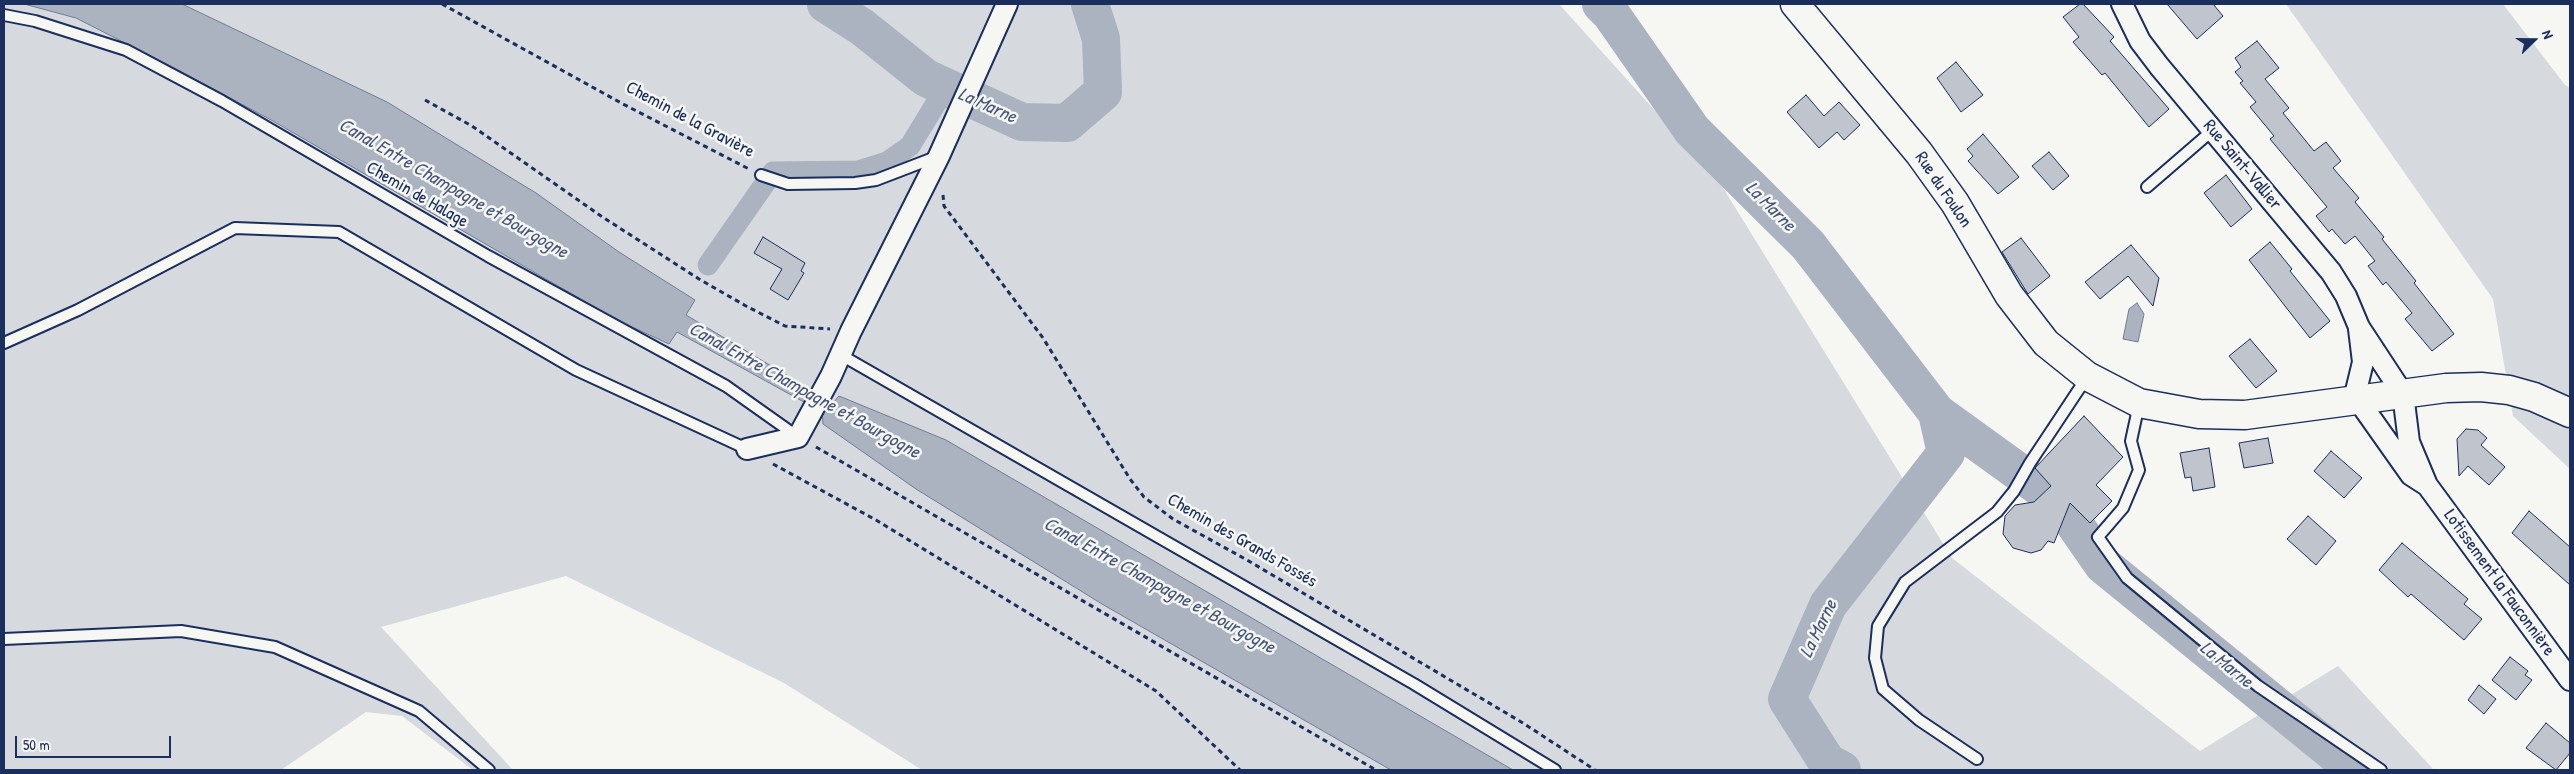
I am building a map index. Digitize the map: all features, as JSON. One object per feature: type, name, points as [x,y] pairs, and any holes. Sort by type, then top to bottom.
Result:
[{"type":"street","points":[[747,449],[798,437],[831,376],[851,331],[939,156],[1007,4]]},
{"type":"street","name":"Rue du Foulon","points":[[1795,4],[1919,153],[1955,203],[2009,295],[2046,343],[2087,376],[2139,403],[2199,414],[2245,415],[2446,388],[2481,387],[2510,390],[2534,397],[2570,413]]},
{"type":"street","name":"Rue Saint-Vallier","points":[[2122,4],[2140,41],[2331,272],[2346,296],[2360,327]]},
{"type":"street","points":[[2360,327],[2403,394],[2409,442],[2427,486]]},
{"type":"street","points":[[2360,327],[2363,362],[2356,391],[2358,400],[2411,475],[2427,486]]},
{"type":"street","name":"Lotissement la Fauconnière","points":[[2427,486],[2570,680]]},
{"type":"lane","name":"Chemin de Halage","points":[[4,15],[35,21],[135,54],[222,101],[488,256],[726,386],[798,437]]},
{"type":"lane","points":[[2147,187],[2213,130]]},
{"type":"lane","name":"Chemin de la Gravière","points":[[761,175],[788,184],[832,185],[862,182],[876,180],[939,156]]},
{"type":"lane","points":[[4,343],[78,310],[235,228],[339,232],[576,370],[747,449]]},
{"type":"lane","points":[[841,355],[1406,680],[1555,770]]},
{"type":"lane","points":[[1977,759],[1919,720],[1883,689],[1875,658],[1878,626],[1905,582],[1997,512],[2014,492],[2030,463],[2087,376]]},
{"type":"lane","points":[[2139,403],[2130,440],[2139,470],[2123,508],[2098,537],[2127,578],[2211,648],[2258,686],[2381,770]]},
{"type":"lane","points":[[4,638],[181,631],[275,647],[418,711],[488,770]]},
{"type":"path","name":"Chemin de la Gravière","points":[[442,4],[623,104],[761,175]]},
{"type":"path","points":[[425,100],[472,126],[601,216],[699,279],[746,306],[785,326],[851,331]]},
{"type":"path","name":"Chemin des Grands Fossés","points":[[939,156],[944,206],[1043,338],[1130,479],[1144,497],[1173,519],[1255,565],[1506,713],[1595,770]]},
{"type":"path","points":[[798,437],[1376,770]]},
{"type":"path","points":[[747,449],[876,520],[1156,691],[1240,770]]},
{"type":"shaded area","points":[[4,4],[1559,4],[1720,183],[1952,558],[2200,751],[2338,666],[2434,770],[922,770],[784,683],[566,576],[381,627],[513,770],[473,770],[402,716],[366,712],[281,770],[4,770]]},
{"type":"shaded area","points":[[2286,4],[2503,4],[2565,85],[2570,88],[2570,469],[2513,416],[2493,299]]},
{"type":"water","name":"Canal Entre Champagne et Bourgogne","points":[[24,4],[182,4],[387,102],[536,193],[619,252],[695,300],[686,315],[833,403],[839,396],[946,440],[1513,770],[1391,770],[1102,604],[916,489],[823,424],[822,412],[677,332],[669,344],[615,319],[273,121],[180,71],[76,18]]},
{"type":"water","points":[[2137,303],[2144,314],[2138,342],[2123,339],[2129,309]]},
{"type":"building","points":[[2080,4],[2083,4],[2114,37],[2110,41],[2169,109],[2149,127],[2105,73],[2102,75],[2073,42],[2079,37],[2063,17]]},
{"type":"building","points":[[2167,4],[2213,4],[2223,16],[2197,39]]},
{"type":"building","points":[[2257,41],[2279,68],[2265,79],[2289,108],[2283,113],[2314,151],[2326,142],[2341,161],[2333,168],[2359,198],[2355,202],[2384,237],[2382,239],[2416,281],[2414,283],[2454,334],[2432,351],[2405,319],[2412,313],[2386,282],[2383,285],[2368,266],[2375,261],[2355,236],[2345,244],[2332,229],[2329,232],[2316,216],[2327,207],[2270,139],[2274,136],[2250,107],[2256,102],[2240,83],[2243,81],[2235,72],[2241,67],[2235,58]]},
{"type":"building","points":[[1956,62],[1983,95],[1961,112],[1937,78]]},
{"type":"building","points":[[1806,95],[1824,116],[1839,102],[1860,125],[1844,140],[1837,132],[1819,148],[1787,112]]},
{"type":"building","points":[[1983,134],[2019,177],[1998,194],[1968,161],[1973,156],[1967,149]]},
{"type":"building","points":[[2049,152],[2069,176],[2053,190],[2032,166]]},
{"type":"building","points":[[2226,175],[2252,209],[2231,227],[2204,193]]},
{"type":"building","points":[[763,237],[805,263],[801,271],[804,273],[788,300],[770,289],[782,269],[754,253]]},
{"type":"building","points":[[2021,238],[2050,276],[2028,294],[2002,252]]},
{"type":"building","points":[[2270,242],[2292,269],[2290,271],[2330,321],[2310,338],[2249,260]]},
{"type":"building","points":[[2131,245],[2159,278],[2153,306],[2128,276],[2100,299],[2085,282]]},
{"type":"building","points":[[2250,339],[2277,371],[2256,388],[2229,356]]},
{"type":"building","points":[[2084,416],[2123,457],[2096,485],[2112,501],[2090,523],[2070,503],[2054,543],[2048,541],[2041,550],[2031,553],[2013,548],[2003,534],[2005,516],[2015,505],[2034,502],[2051,486],[2035,468]]},
{"type":"building","points":[[2466,429],[2478,430],[2487,438],[2481,445],[2505,467],[2489,485],[2468,466],[2459,476],[2457,439]]},
{"type":"building","points":[[2268,438],[2273,463],[2244,468],[2239,443]]},
{"type":"building","points":[[2209,448],[2215,487],[2193,491],[2191,477],[2185,478],[2180,453]]},
{"type":"building","points":[[2331,451],[2362,478],[2344,498],[2314,471]]},
{"type":"building","points":[[2529,511],[2570,547],[2570,585],[2512,533]]},
{"type":"building","points":[[2308,516],[2336,541],[2316,565],[2287,539]]},
{"type":"building","points":[[2402,543],[2468,599],[2464,604],[2482,619],[2464,640],[2411,594],[2408,597],[2379,570]]},
{"type":"building","points":[[2510,657],[2528,671],[2525,675],[2532,680],[2516,700],[2492,680]]},
{"type":"building","points":[[2479,685],[2496,699],[2484,714],[2468,700]]},
{"type":"building","points":[[2546,723],[2570,743],[2570,753],[2556,770],[2526,748]]},
{"type":"waterway","name":"La Marne","points":[[826,4],[862,27],[926,78],[1022,122],[1067,123],[1103,92],[1101,39],[1090,4]]},
{"type":"waterway","name":"La Marne","points":[[1601,4],[1611,14],[1692,130],[1808,245],[1937,413],[1946,453],[1828,605],[1787,699],[1827,762],[1842,770]]},
{"type":"waterway","points":[[708,265],[773,172],[858,171],[887,162],[910,146],[946,87]]},
{"type":"waterway","name":"La Marne","points":[[1937,413],[2045,491]]},
{"type":"waterway","name":"La Marne","points":[[2064,509],[2103,565],[2355,770]]}]
